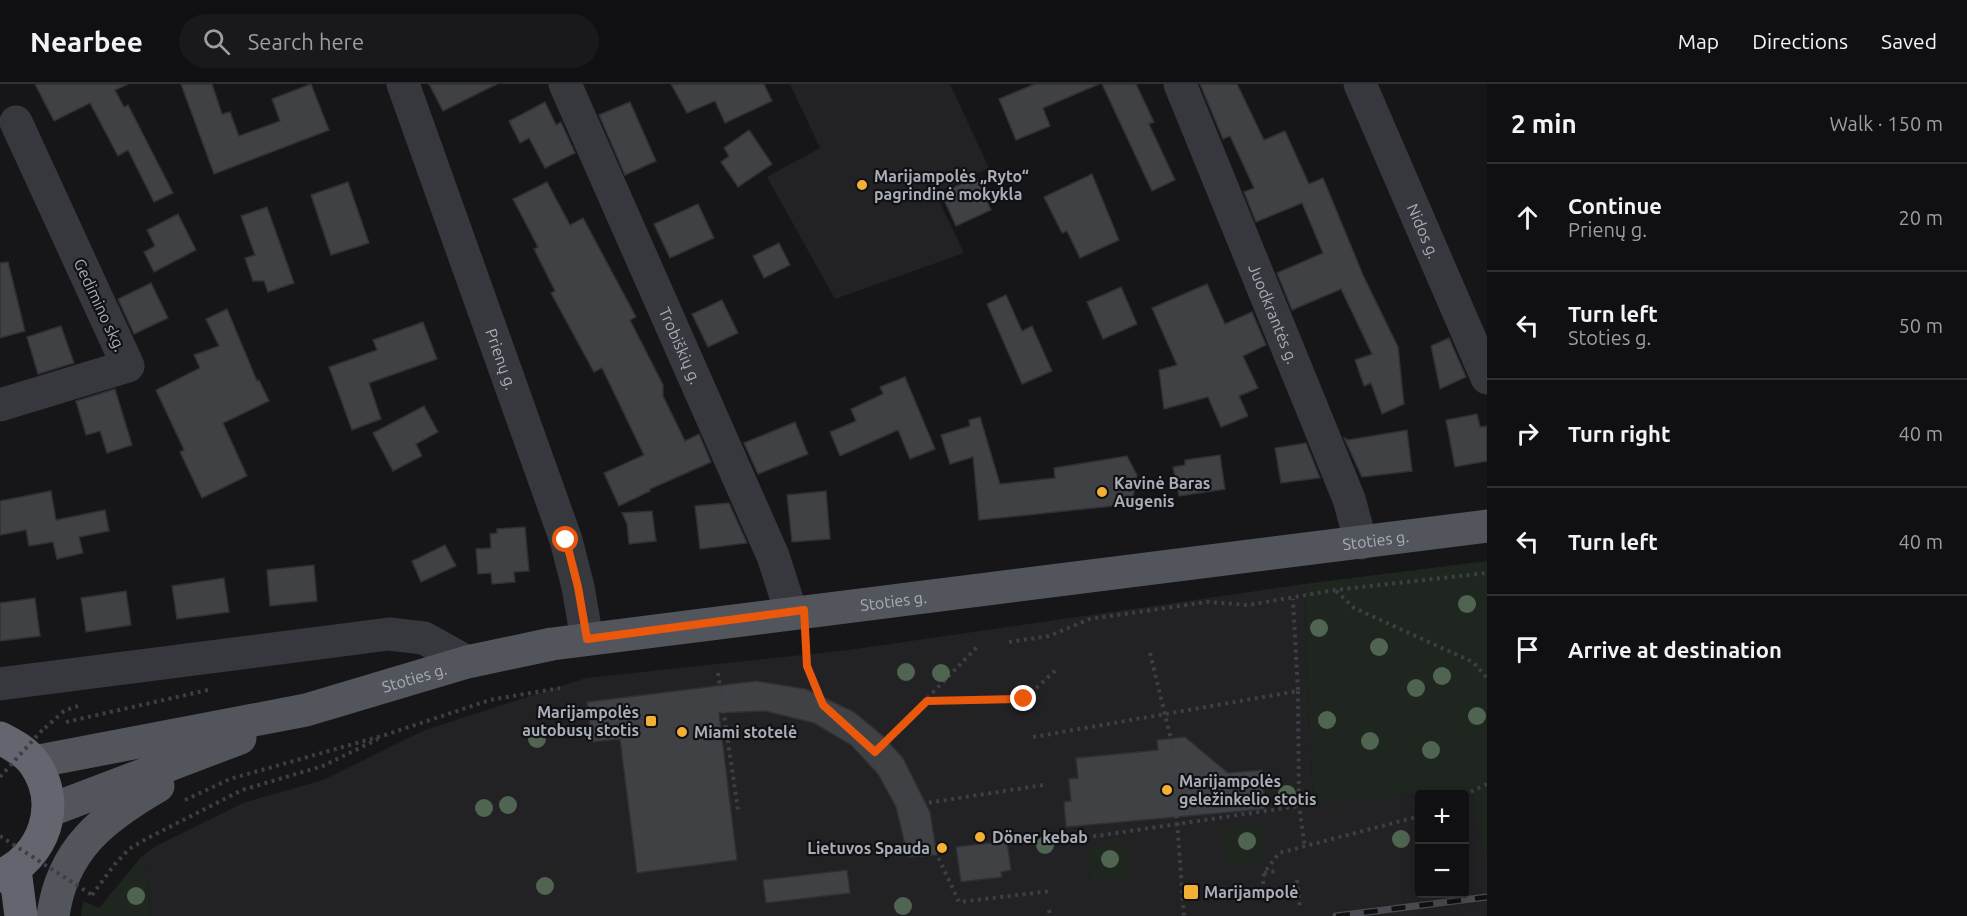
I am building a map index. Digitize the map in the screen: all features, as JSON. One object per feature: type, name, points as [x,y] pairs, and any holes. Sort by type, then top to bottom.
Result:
[{"type":"highway","points":[[0,738],[18,747],[33,762],[45,786],[48,812],[44,834],[32,854],[7,873],[21,916]]},
{"type":"main road","name":"Stoties g.","points":[[33,762],[306,710],[467,662],[587,639],[1487,526]]},
{"type":"main road","name":"Stoties g.","points":[[48,812],[231,742],[306,710]]},
{"type":"main road","points":[[64,906],[60,883],[73,856],[89,834],[126,805],[231,742]]},
{"type":"street","name":"Prienų g.","points":[[403,84],[566,540],[578,587],[587,639]]},
{"type":"street","name":"Trobiškių g.","points":[[564,84],[797,611]]},
{"type":"street","name":"Juodkrantės g.","points":[[1180,84],[1349,499],[1361,543]]},
{"type":"street","name":"Nidos g.","points":[[1360,84],[1487,378]]},
{"type":"street","name":"Gedimino skg.","points":[[0,405],[128,366],[16,122]]},
{"type":"street","points":[[0,684],[388,634],[424,638],[467,662]]},
{"type":"path","points":[[1009,642],[1049,636],[1090,619],[1207,602],[1248,605],[1335,590],[1487,573]]},
{"type":"path","points":[[1335,590],[1354,608],[1473,662],[1487,678]]},
{"type":"path","points":[[1293,599],[1298,692],[1299,806],[1305,848]]},
{"type":"path","points":[[797,611],[807,666],[823,705],[891,765],[914,805],[958,902],[1051,891]]},
{"type":"path","points":[[875,752],[977,647]]},
{"type":"path","points":[[1150,653],[1171,739],[1184,916]]},
{"type":"path","points":[[927,701],[1024,699],[1056,669]]},
{"type":"path","points":[[718,673],[738,810]]},
{"type":"path","points":[[180,802],[230,778],[385,735],[490,700],[560,688]]},
{"type":"path","points":[[44,728],[213,689]]},
{"type":"path","points":[[1033,737],[1298,692]]},
{"type":"path","points":[[0,777],[44,728],[64,711]]},
{"type":"path","points":[[0,836],[92,895],[129,849],[146,839],[242,789],[323,766],[385,735]]},
{"type":"path","points":[[725,762],[731,762]]},
{"type":"path","points":[[1469,793],[1487,784]]},
{"type":"path","points":[[914,805],[1043,785]]},
{"type":"path","points":[[1056,842],[1299,806]]},
{"type":"path","points":[[1263,884],[1264,873],[1279,853],[1415,817]]},
{"type":"path","points":[[1264,873],[1276,871]]},
{"type":"path","points":[[64,906],[85,878]]},
{"type":"path","points":[[1297,880],[1300,909]]},
{"type":"path","points":[[1049,910],[1050,916]]},
{"type":"shaded area","name":"Marijampolės „Ryto“ pagrindinė mokykla","points":[[790,84],[950,84],[989,168],[935,193],[964,253],[835,299],[767,177],[820,148]]},
{"type":"shaded area","points":[[1487,561],[1487,863],[1485,864],[1471,788],[1415,790],[1415,794],[1313,805],[1304,584]]},
{"type":"shaded area","points":[[1304,584],[1313,805],[1415,793],[1415,898],[1469,898],[1469,790],[1445,790],[1471,787],[1485,863],[1487,863],[1487,916],[151,916],[143,855],[158,845],[243,803],[323,780],[425,730],[586,678],[848,650]]},
{"type":"shaded area","points":[[1262,822],[1268,861],[1227,867],[1221,829]]},
{"type":"shaded area","points":[[1128,842],[1133,876],[1092,883],[1087,849]]},
{"type":"shaded area","points":[[143,855],[151,916],[81,916],[83,901],[99,908]]},
{"type":"building","points":[[35,84],[128,84],[115,90],[124,107],[128,105],[173,193],[154,202],[128,150],[118,156],[90,103],[54,121]]},
{"type":"building","points":[[181,84],[212,84],[222,114],[230,112],[239,136],[280,121],[272,99],[311,84],[329,130],[214,174]]},
{"type":"building","points":[[429,84],[497,84],[443,111]]},
{"type":"building","points":[[671,84],[764,84],[772,101],[725,123],[715,101],[687,113]]},
{"type":"building","points":[[1035,84],[1099,84],[1043,108],[1050,126],[1016,140],[999,99]]},
{"type":"building","points":[[1102,84],[1136,84],[1154,122],[1149,124],[1175,180],[1152,191]]},
{"type":"building","points":[[1200,84],[1237,84],[1264,140],[1285,131],[1309,184],[1323,178],[1363,275],[1398,347],[1404,404],[1382,414],[1371,383],[1364,386],[1355,360],[1372,354],[1341,289],[1292,310],[1277,273],[1323,253],[1302,203],[1256,222],[1244,192],[1254,188],[1230,136],[1223,139]]},
{"type":"building","points":[[545,102],[556,125],[561,122],[575,153],[545,168],[529,138],[520,143],[509,121]]},
{"type":"building","points":[[630,102],[656,161],[625,175],[599,115]]},
{"type":"building","points":[[749,130],[772,164],[738,187],[721,162],[729,156],[724,148]]},
{"type":"building","points":[[1092,174],[1119,240],[1080,258],[1067,231],[1062,233],[1044,197]]},
{"type":"building","points":[[976,177],[991,210],[956,226],[941,193]]},
{"type":"building","points":[[348,182],[369,243],[331,255],[311,195]]},
{"type":"building","points":[[547,182],[570,225],[583,218],[636,317],[630,320],[663,385],[663,396],[685,441],[699,434],[711,462],[650,489],[619,506],[604,473],[644,455],[602,368],[594,372],[551,293],[555,291],[534,249],[538,247],[513,199]]},
{"type":"building","points":[[698,204],[714,238],[670,258],[654,224]]},
{"type":"building","points":[[267,207],[294,283],[268,292],[264,281],[253,281],[245,258],[255,255],[241,216]]},
{"type":"building","points":[[178,214],[196,250],[154,272],[144,252],[155,246],[147,230]]},
{"type":"building","points":[[779,243],[790,265],[764,278],[753,256]]},
{"type":"building","points":[[8,262],[25,331],[0,338],[0,263]]},
{"type":"building","points":[[151,283],[168,318],[134,334],[118,299]]},
{"type":"building","points":[[1207,284],[1225,324],[1252,312],[1266,345],[1243,356],[1258,388],[1239,396],[1248,416],[1221,427],[1208,397],[1164,409],[1159,370],[1177,365],[1152,308]]},
{"type":"building","points":[[1121,287],[1137,324],[1103,339],[1087,302]]},
{"type":"building","points":[[1006,295],[1022,331],[1032,326],[1052,371],[1022,384],[987,304]]},
{"type":"building","points":[[722,300],[738,333],[708,347],[692,314]]},
{"type":"building","points":[[227,309],[257,381],[259,380],[269,401],[223,423],[247,476],[202,498],[180,452],[184,450],[156,390],[200,368],[194,355],[219,346],[206,319]]},
{"type":"building","points":[[423,322],[437,359],[369,383],[381,419],[352,430],[329,367],[377,350],[373,340]]},
{"type":"building","points":[[61,326],[74,363],[38,374],[27,337]]},
{"type":"building","points":[[1449,338],[1466,377],[1440,389],[1431,346]]},
{"type":"building","points":[[905,377],[935,449],[910,459],[898,430],[840,456],[830,432],[856,421],[851,409],[883,394],[880,387]]},
{"type":"building","points":[[115,389],[132,445],[107,453],[100,431],[86,435],[76,401]]},
{"type":"building","points":[[424,406],[438,432],[416,444],[422,456],[393,471],[373,433]]},
{"type":"building","points":[[1477,414],[1480,427],[1487,426],[1487,461],[1455,467],[1446,420]]},
{"type":"building","points":[[980,417],[1000,484],[1055,478],[1054,468],[1127,456],[1137,475],[1132,504],[979,520],[973,457],[950,464],[941,435],[970,426],[969,420]]},
{"type":"building","points":[[795,422],[808,454],[758,474],[744,443]]},
{"type":"building","points":[[1407,430],[1412,471],[1362,477],[1344,438],[1348,440]]},
{"type":"building","points":[[1306,443],[1320,478],[1281,483],[1275,448]]},
{"type":"building","points":[[1220,455],[1225,489],[1179,496],[1173,467],[1185,465],[1185,460]]},
{"type":"building","points":[[51,491],[56,520],[105,510],[109,531],[79,537],[83,553],[57,559],[53,542],[29,546],[26,530],[0,535],[0,501]]},
{"type":"building","points":[[826,491],[830,539],[792,542],[787,495]]},
{"type":"building","points":[[729,503],[747,543],[700,549],[695,506]]},
{"type":"building","points":[[652,511],[656,541],[629,544],[627,524],[622,513]]},
{"type":"building","points":[[525,527],[529,571],[514,572],[515,582],[492,584],[491,573],[478,574],[476,549],[491,548],[490,534],[497,533],[497,529]]},
{"type":"building","points":[[445,545],[456,566],[421,582],[412,561]]},
{"type":"building","points":[[314,565],[317,601],[270,606],[267,570]]},
{"type":"building","points":[[224,578],[229,612],[177,619],[172,586]]},
{"type":"building","points":[[126,591],[131,625],[86,632],[81,598]]},
{"type":"building","points":[[35,598],[40,636],[0,641],[0,603]]},
{"type":"building","points":[[756,681],[806,689],[854,712],[883,736],[903,758],[930,812],[937,855],[908,857],[896,807],[878,774],[851,745],[814,723],[765,711],[719,713],[737,860],[637,873],[620,739],[592,742],[587,702]]},
{"type":"building","name":"Marijampolės geležinkelio stotis","points":[[1185,737],[1228,773],[1262,770],[1265,809],[1066,827],[1064,802],[1071,801],[1069,779],[1078,778],[1076,758],[1158,750],[1157,740]]},
{"type":"building","points":[[1007,841],[1011,870],[1001,872],[1002,877],[961,882],[956,847]]},
{"type":"building","points":[[847,870],[850,893],[766,903],[763,880]]},
{"type":"railway","points":[[1336,916],[1487,897]]},
{"type":"place","name":"Marijampolės „Ryto“ pagrindinė mokykla","points":[[862,185]]},
{"type":"place","name":"Kavinė Baras Augenis","points":[[1102,492]]},
{"type":"place","name":"Marijampolės autobusų stotis","points":[[651,721]]},
{"type":"place","name":"Miami stotelė","points":[[682,732]]},
{"type":"place","name":"Marijampolės geležinkelio stotis","points":[[1167,790]]},
{"type":"place","name":"Döner kebab","points":[[980,837]]},
{"type":"place","name":"Lietuvos Spauda","points":[[942,848]]},
{"type":"place","name":"Marijampolė","points":[[1191,892]]},
{"type":"route","points":[[566,540],[578,587],[587,639],[804,610],[807,666],[823,705],[875,752],[927,701],[1024,699]]}]
